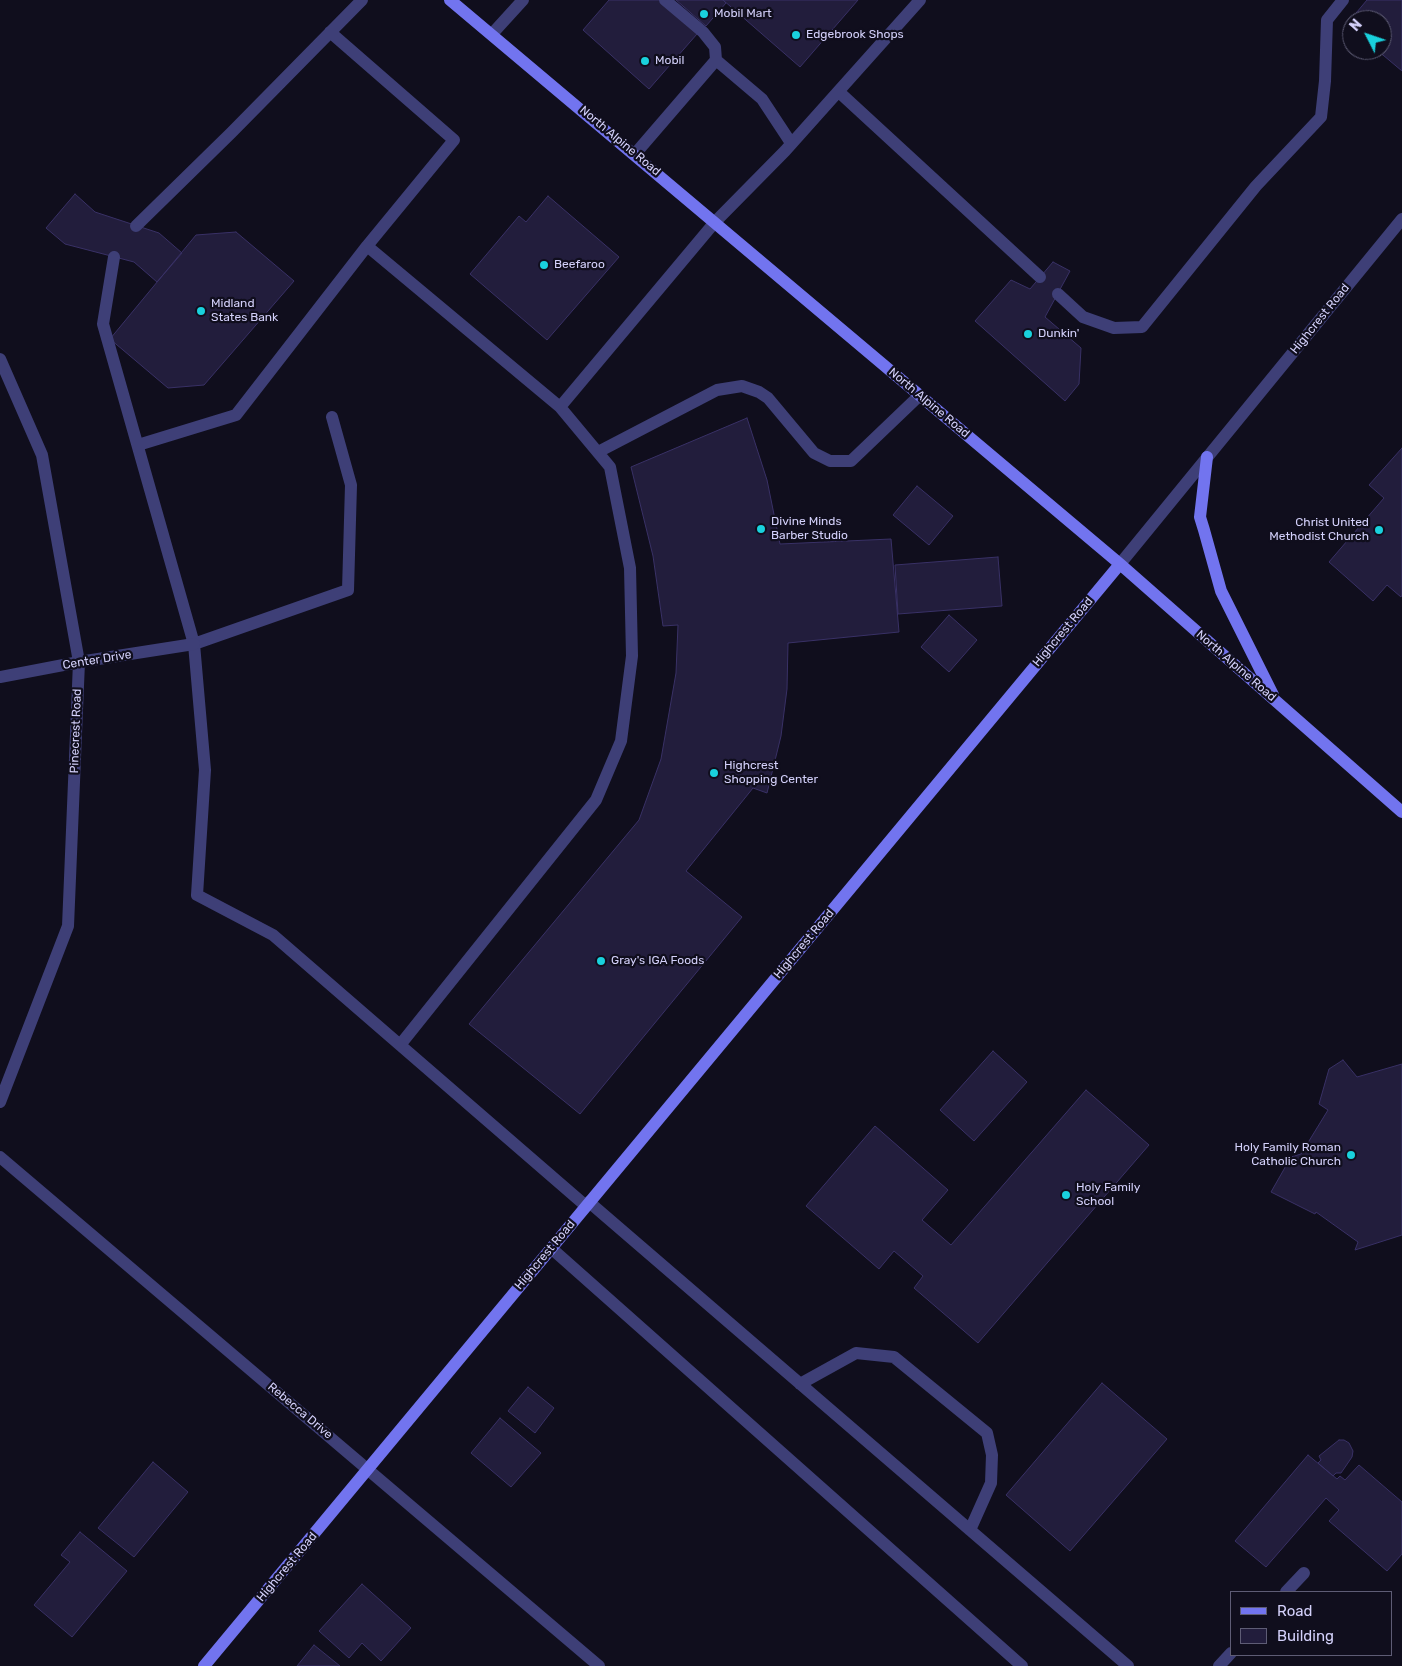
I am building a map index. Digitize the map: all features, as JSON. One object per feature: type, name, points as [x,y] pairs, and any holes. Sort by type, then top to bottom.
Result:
[{"type":"main road","name":"North Alpine Road","points":[[450,0],[1120,564],[1402,812]]},
{"type":"main road","points":[[1208,457],[1200,517],[1221,590],[1277,702]]},
{"type":"main road","name":"Highcrest Road","points":[[204,1666],[1120,564]]},
{"type":"street","points":[[136,226],[362,0]]},
{"type":"street","points":[[492,34],[523,0]]},
{"type":"street","points":[[635,154],[716,60],[715,47],[704,32],[665,0]]},
{"type":"street","points":[[560,407],[715,222],[839,92],[920,0]]},
{"type":"street","points":[[1058,294],[1083,317],[1114,328],[1142,327],[1256,186],[1320,117],[1325,81],[1327,20],[1343,0]]},
{"type":"street","points":[[138,445],[236,414],[454,140],[330,32]]},
{"type":"street","points":[[716,60],[762,99],[791,143]]},
{"type":"street","points":[[839,92],[1040,277]]},
{"type":"street","name":"Highcrest Road","points":[[1120,564],[1402,220]]},
{"type":"street","points":[[368,246],[560,407],[598,452],[610,467],[630,568],[632,656],[621,741],[596,800],[400,1045]]},
{"type":"street","points":[[114,257],[103,324],[194,644],[205,770],[196,896],[273,935],[800,1384],[1122,1664]]},
{"type":"street","name":"Pinecrest Road","points":[[0,359],[42,455],[79,662],[68,926],[0,1102]]},
{"type":"street","points":[[598,452],[717,390],[742,386],[768,398],[814,453],[830,461],[851,461],[920,395]]},
{"type":"street","name":"Center Drive","points":[[0,678],[79,662],[194,644],[348,590],[351,485],[332,417]]},
{"type":"street","name":"Rebecca Drive","points":[[0,1157],[599,1666]]},
{"type":"street","points":[[550,1248],[1022,1666]]},
{"type":"street","points":[[800,1384],[856,1354],[894,1357],[987,1433],[992,1454],[991,1483],[970,1530]]},
{"type":"street","points":[[1287,1591],[1304,1573]]},
{"type":"street","points":[[1219,1666],[1230,1654]]},
{"type":"building","name":"Mobil","points":[[609,0],[659,0],[697,34],[649,89],[583,30]]},
{"type":"building","name":"Mobil Mart","points":[[676,0],[723,0],[726,3],[706,26]]},
{"type":"building","name":"Edgebrook Shops","points":[[723,0],[858,0],[800,67]]},
{"type":"building","points":[[1367,0],[1402,0],[1402,71],[1389,60],[1392,60],[1392,10],[1359,10]]},
{"type":"building","points":[[75,194],[95,212],[159,233],[182,253],[157,282],[134,262],[65,244],[46,228]]},
{"type":"building","name":"Beefaroo","points":[[548,196],[619,257],[547,340],[470,274],[519,216],[526,222]]},
{"type":"building","name":"Midland States Bank","points":[[236,232],[294,281],[204,385],[168,388],[110,339],[196,235]]},
{"type":"building","name":"Dunkin'","points":[[1053,262],[1070,271],[1045,317],[1081,348],[1079,384],[1065,401],[975,321],[1011,280],[1030,289]]},
{"type":"building","name":"Highcrest Shopping Center","points":[[747,418],[767,480],[780,544],[891,539],[899,632],[788,643],[787,689],[781,736],[767,793],[753,788],[686,871],[742,917],[580,1114],[469,1024],[639,820],[661,759],[676,673],[678,625],[663,626],[653,556],[631,467]]},
{"type":"building","name":"Christ United Methodist Church","points":[[1402,448],[1402,595],[1401,597],[1387,585],[1373,601],[1329,562],[1384,498],[1369,485]]},
{"type":"building","points":[[917,486],[953,516],[929,545],[893,515]]},
{"type":"building","points":[[998,557],[1002,606],[898,614],[895,565]]},
{"type":"building","points":[[949,615],[977,640],[949,672],[921,647]]},
{"type":"building","points":[[993,1051],[1027,1082],[974,1141],[940,1110]]},
{"type":"building","name":"Holy Family Roman Catholic Church","points":[[1343,1060],[1357,1077],[1402,1064],[1402,1235],[1355,1250],[1358,1242],[1316,1212],[1315,1214],[1271,1192],[1291,1157],[1301,1154],[1328,1110],[1319,1104],[1329,1069]]},
{"type":"building","points":[[1086,1090],[1149,1145],[978,1343],[914,1288],[923,1276],[894,1251],[879,1269],[806,1206],[875,1126],[948,1190],[922,1220],[951,1245]]},
{"type":"building","points":[[1102,1383],[1167,1439],[1070,1551],[1006,1495]]},
{"type":"building","points":[[528,1387],[554,1408],[535,1433],[508,1411]]},
{"type":"building","points":[[500,1418],[541,1453],[511,1487],[471,1453]]},
{"type":"building","points":[[1339,1440],[1349,1443],[1353,1451],[1352,1457],[1341,1473],[1336,1473],[1333,1476],[1318,1463],[1321,1460],[1319,1456]]},
{"type":"building","points":[[1308,1455],[1337,1479],[1340,1476],[1345,1480],[1359,1465],[1402,1502],[1402,1554],[1387,1571],[1329,1521],[1339,1510],[1326,1498],[1266,1567],[1235,1541]]},
{"type":"building","points":[[153,1462],[188,1492],[134,1557],[98,1528]]},
{"type":"building","points":[[80,1532],[127,1571],[72,1637],[34,1605],[70,1562],[61,1555]]},
{"type":"building","points":[[362,1584],[411,1628],[381,1661],[362,1643],[349,1658],[319,1631]]},
{"type":"building","points":[[314,1645],[340,1666],[297,1666]]},
{"type":"place","name":"Mobil Mart","points":[[704,14]]},
{"type":"place","name":"Edgebrook Shops","points":[[796,35]]},
{"type":"place","name":"Mobil","points":[[645,61]]},
{"type":"place","name":"Beefaroo","points":[[544,265]]},
{"type":"place","name":"Midland States Bank","points":[[201,311]]},
{"type":"place","name":"Dunkin'","points":[[1028,334]]},
{"type":"place","name":"Divine Minds Barber Studio","points":[[761,529]]},
{"type":"place","name":"Christ United Methodist Church","points":[[1379,530]]},
{"type":"place","name":"Highcrest Shopping Center","points":[[714,773]]},
{"type":"place","name":"Gray's IGA Foods","points":[[601,961]]},
{"type":"place","name":"Holy Family Roman Catholic Church","points":[[1351,1155]]},
{"type":"place","name":"Holy Family School","points":[[1066,1195]]}]
